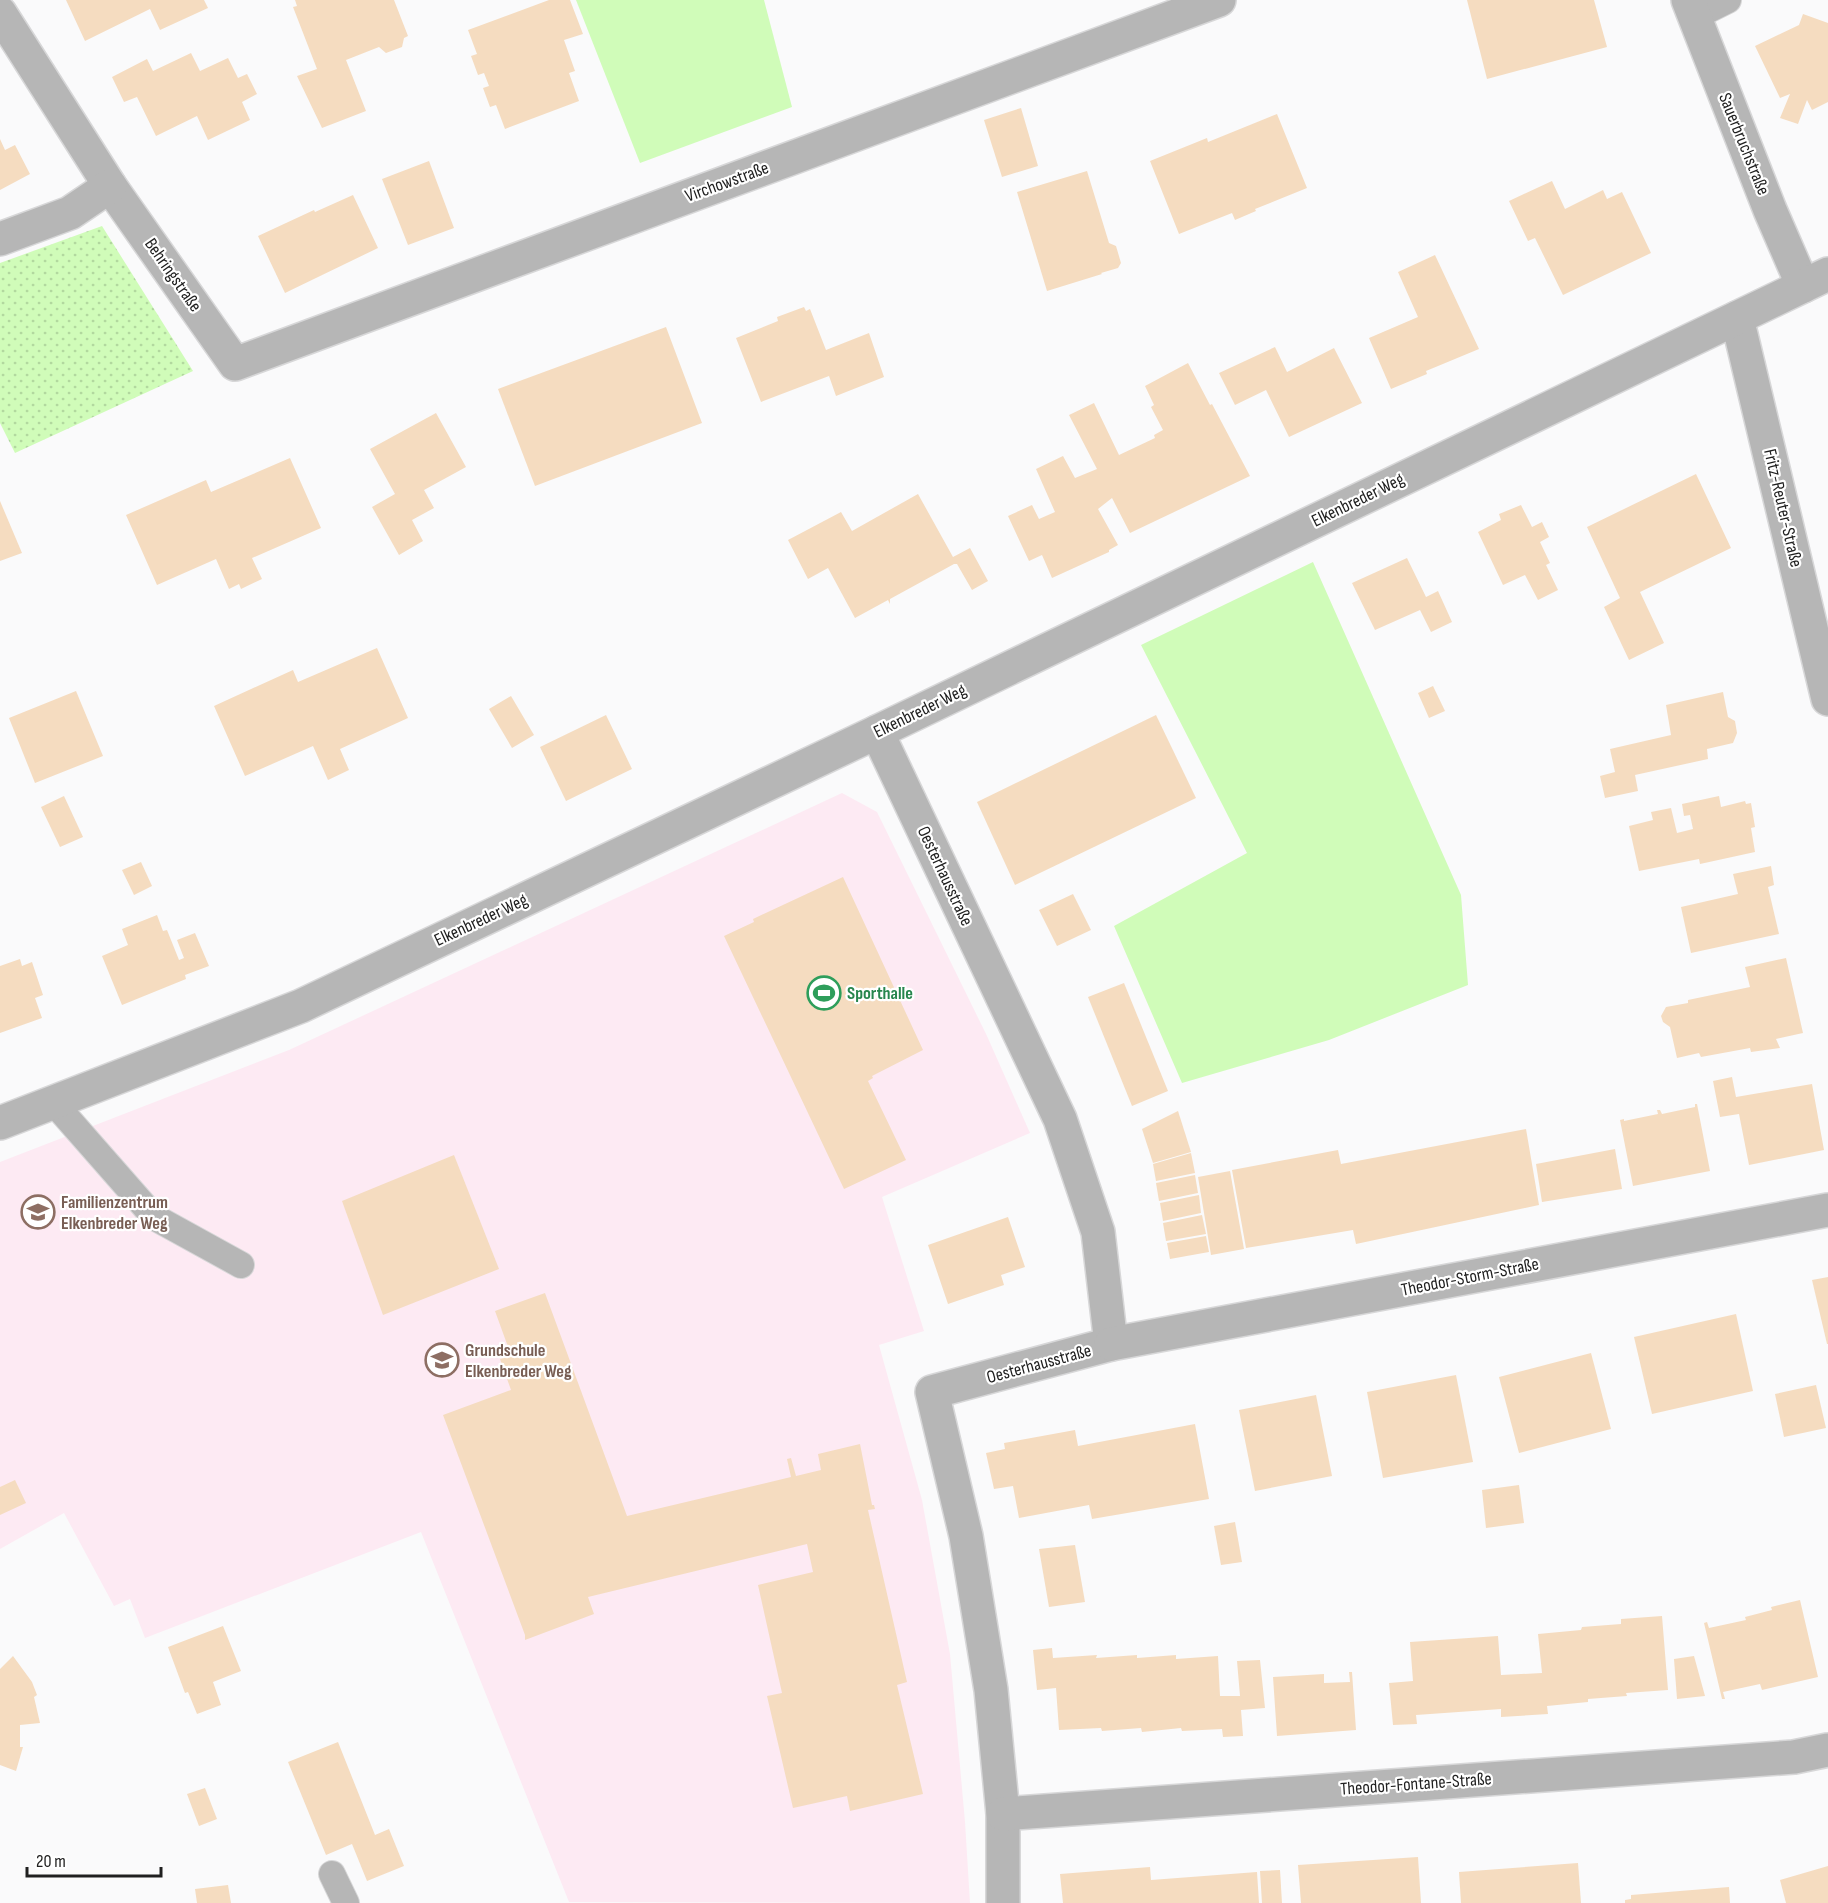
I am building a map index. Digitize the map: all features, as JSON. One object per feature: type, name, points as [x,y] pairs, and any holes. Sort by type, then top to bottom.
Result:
[{"type":"street","name":"Virchowstraße","points":[[235,364],[1219,0]]},
{"type":"street","name":"Sauerbruchstraße","points":[[1691,9],[1770,210],[1815,280]]},
{"type":"street","name":"Behringstraße","points":[[0,13],[111,186],[235,364]]},
{"type":"street","points":[[0,239],[70,213],[111,186]]},
{"type":"street","name":"Elkenbreder Weg","points":[[0,1123],[301,1006],[877,732],[1815,280]]},
{"type":"street","name":"Fritz-Reuter-Straße","points":[[1737,318],[1828,699]]},
{"type":"street","name":"Oesterhausstraße","points":[[877,732],[1060,1119],[1098,1232],[1111,1344],[932,1392],[966,1536],[991,1690],[1003,1814],[1003,1903]]},
{"type":"street","name":"Theodor-Storm-Straße","points":[[1111,1344],[1828,1210]]},
{"type":"street","name":"Theodor-Fontane-Straße","points":[[1003,1814],[1794,1757],[1828,1750]]},
{"type":"lane","points":[[1691,9],[1728,0]]},
{"type":"lane","points":[[54,1103],[154,1216],[241,1265]]},
{"type":"lane","points":[[332,1874],[346,1903]]},
{"type":"shaded area","name":"Grundschule Elkenbreder Weg","points":[[842,793],[877,812],[987,1036],[1030,1133],[882,1197],[924,1331],[879,1345],[922,1500],[950,1654],[970,1903],[569,1902],[421,1532],[145,1638],[130,1599],[114,1606],[64,1513],[0,1549],[0,1162],[289,1050]]},
{"type":"green space","points":[[576,0],[764,0],[792,107],[640,163]]},
{"type":"green space","points":[[102,226],[193,371],[15,453],[0,423],[0,263]]},
{"type":"green space","points":[[1313,562],[1461,895],[1468,985],[1329,1040],[1182,1083],[1114,926],[1247,853],[1141,645]]},
{"type":"building","points":[[66,0],[204,0],[208,8],[160,30],[150,9],[85,41]]},
{"type":"building","points":[[295,0],[394,0],[408,36],[404,38],[402,47],[386,53],[379,47],[346,60],[366,111],[322,128],[297,76],[317,69],[293,7],[297,6]]},
{"type":"building","points":[[549,0],[570,0],[583,34],[564,40],[575,71],[569,73],[579,101],[505,129],[496,105],[490,107],[483,88],[489,86],[484,73],[478,75],[471,56],[477,54],[468,30]]},
{"type":"building","points":[[1467,0],[1594,0],[1607,47],[1487,79]]},
{"type":"building","points":[[1803,14],[1828,23],[1828,102],[1812,110],[1807,100],[1798,124],[1780,118],[1790,94],[1780,98],[1755,46],[1799,25]]},
{"type":"building","points":[[191,53],[200,71],[228,58],[238,78],[247,74],[257,94],[242,102],[250,120],[208,140],[197,116],[156,136],[137,97],[124,102],[112,77],[147,59],[153,71]]},
{"type":"building","points":[[1021,108],[1038,166],[1002,177],[984,120]]},
{"type":"building","points":[[1277,114],[1307,188],[1255,209],[1256,211],[1235,220],[1232,213],[1179,234],[1150,161],[1207,138],[1208,142]]},
{"type":"building","points":[[0,139],[5,150],[15,145],[30,174],[0,190]]},
{"type":"building","points":[[429,161],[454,228],[408,245],[382,179]]},
{"type":"building","points":[[1087,171],[1109,243],[1116,246],[1121,263],[1118,268],[1047,291],[1017,192]]},
{"type":"building","points":[[1552,181],[1565,209],[1603,190],[1607,199],[1622,192],[1651,253],[1563,295],[1535,238],[1528,241],[1509,201]]},
{"type":"building","points":[[353,195],[378,248],[285,293],[258,236]]},
{"type":"building","points":[[1435,255],[1479,349],[1426,371],[1427,374],[1391,389],[1369,338],[1418,317],[1398,272]]},
{"type":"building","points":[[804,307],[806,311],[810,309],[826,350],[869,333],[884,377],[836,396],[829,376],[761,402],[736,338],[778,321],[777,317]]},
{"type":"building","points":[[666,327],[702,423],[535,486],[498,389]]},
{"type":"building","points":[[1275,347],[1287,372],[1334,348],[1362,403],[1289,437],[1266,390],[1235,405],[1219,373]]},
{"type":"building","points":[[1188,363],[1250,476],[1130,533],[1112,498],[1098,509],[1118,545],[1109,552],[1052,578],[1042,555],[1029,561],[1008,516],[1032,505],[1039,519],[1055,512],[1036,469],[1063,456],[1075,478],[1097,469],[1069,415],[1094,403],[1119,455],[1155,438],[1154,435],[1163,430],[1151,407],[1154,405],[1145,386]]},
{"type":"building","points":[[436,413],[466,467],[424,490],[434,508],[412,520],[423,541],[399,555],[372,507],[395,494],[370,449]]},
{"type":"building","points":[[290,458],[321,528],[252,558],[262,579],[241,589],[239,584],[229,589],[216,559],[157,585],[126,515],[206,480],[211,492]]},
{"type":"building","points":[[1696,474],[1731,548],[1640,592],[1664,643],[1629,660],[1604,607],[1620,598],[1587,527]]},
{"type":"building","points":[[918,494],[953,557],[970,548],[988,581],[972,590],[957,564],[954,564],[890,599],[890,604],[888,600],[855,618],[828,568],[808,579],[788,540],[841,512],[852,531]]},
{"type":"building","points":[[0,501],[22,553],[0,561]]},
{"type":"building","points":[[1521,505],[1532,527],[1542,522],[1549,537],[1540,542],[1550,563],[1546,565],[1558,590],[1538,600],[1525,575],[1503,585],[1478,532],[1501,520],[1499,514]]},
{"type":"building","points":[[1407,558],[1426,597],[1438,591],[1452,622],[1431,632],[1420,610],[1375,630],[1352,583]]},
{"type":"building","points":[[377,648],[408,718],[340,749],[349,770],[328,780],[313,746],[245,776],[214,706],[293,670],[298,682]]},
{"type":"building","points":[[1433,686],[1445,711],[1429,718],[1418,693]]},
{"type":"building","points":[[76,691],[103,756],[35,783],[9,718]]},
{"type":"building","points":[[1723,692],[1728,717],[1735,721],[1737,733],[1733,743],[1707,749],[1708,759],[1635,775],[1638,791],[1605,798],[1600,776],[1615,772],[1610,749],[1671,735],[1666,705]]},
{"type":"building","points":[[511,696],[534,735],[512,748],[489,709]]},
{"type":"building","points":[[606,715],[632,769],[566,801],[540,747]]},
{"type":"building","points":[[1156,715],[1196,798],[1015,885],[977,802]]},
{"type":"building","points":[[64,796],[83,837],[60,847],[41,807]]},
{"type":"building","points":[[1719,796],[1721,807],[1745,801],[1746,804],[1751,803],[1755,827],[1751,828],[1755,852],[1700,864],[1699,859],[1639,871],[1629,826],[1653,820],[1651,812],[1671,808],[1677,833],[1693,829],[1690,815],[1684,816],[1682,804]]},
{"type":"building","points":[[141,862],[152,886],[134,895],[122,870]]},
{"type":"building","points":[[1771,866],[1774,885],[1768,887],[1779,934],[1691,953],[1681,907],[1738,894],[1733,874]]},
{"type":"building","name":"Sporthalle","points":[[843,877],[923,1050],[872,1076],[873,1078],[868,1081],[906,1160],[844,1189],[724,936],[754,922],[753,919]]},
{"type":"building","points":[[1073,894],[1091,930],[1057,946],[1039,910]]},
{"type":"building","points":[[157,915],[163,931],[167,930],[179,960],[184,958],[177,940],[195,933],[209,966],[185,975],[186,979],[122,1005],[102,956],[128,945],[122,929]]},
{"type":"building","points":[[1786,958],[1803,1033],[1776,1039],[1780,1048],[1751,1052],[1750,1048],[1701,1057],[1699,1053],[1677,1058],[1670,1027],[1663,1022],[1661,1016],[1666,1007],[1750,987],[1745,967]]},
{"type":"building","points":[[20,959],[22,966],[32,962],[43,995],[35,998],[42,1018],[0,1033],[0,966]]},
{"type":"building","points":[[1124,983],[1168,1091],[1132,1106],[1088,997]]},
{"type":"building","points":[[1732,1077],[1736,1097],[1812,1084],[1824,1150],[1749,1165],[1739,1114],[1720,1117],[1713,1081]]},
{"type":"building","points":[[1697,1104],[1710,1171],[1633,1186],[1620,1120],[1658,1114],[1657,1110],[1660,1110],[1662,1114],[1695,1107]]},
{"type":"building","points":[[1178,1111],[1191,1152],[1153,1163],[1142,1129]]},
{"type":"building","points":[[1526,1129],[1539,1205],[1356,1244],[1353,1230],[1246,1248],[1232,1170],[1338,1150],[1341,1164]]},
{"type":"building","points":[[1615,1149],[1622,1189],[1542,1202],[1536,1164]]},
{"type":"building","points":[[1191,1153],[1195,1173],[1156,1181],[1153,1164]]},
{"type":"building","points":[[454,1155],[499,1269],[383,1315],[342,1201]]},
{"type":"building","points":[[1230,1171],[1244,1249],[1211,1255],[1198,1177]]},
{"type":"building","points":[[1195,1175],[1198,1193],[1159,1201],[1156,1183]]},
{"type":"building","points":[[1199,1195],[1201,1213],[1163,1221],[1160,1203]]},
{"type":"building","points":[[1202,1215],[1206,1234],[1166,1241],[1163,1223]]},
{"type":"building","points":[[1008,1217],[1025,1267],[1001,1275],[1004,1285],[948,1304],[928,1245]]},
{"type":"building","points":[[1206,1236],[1209,1252],[1170,1259],[1167,1243]]},
{"type":"building","points":[[1828,1277],[1828,1344],[1827,1344],[1812,1280]]},
{"type":"building","points":[[545,1293],[627,1516],[791,1477],[787,1459],[791,1458],[796,1476],[821,1470],[818,1454],[860,1444],[872,1505],[875,1509],[868,1510],[907,1682],[897,1685],[923,1794],[850,1811],[847,1796],[793,1808],[767,1696],[782,1693],[758,1585],[813,1572],[807,1544],[588,1597],[594,1614],[525,1640],[443,1415],[511,1390],[500,1359],[511,1355],[495,1311]]},
{"type":"building","points":[[1736,1314],[1753,1391],[1652,1414],[1634,1337]]},
{"type":"building","points":[[1591,1353],[1611,1429],[1519,1453],[1499,1377]]},
{"type":"building","points":[[1456,1375],[1473,1462],[1383,1478],[1367,1392]]},
{"type":"building","points":[[1816,1385],[1826,1428],[1784,1437],[1775,1394]]},
{"type":"building","points":[[1316,1395],[1332,1476],[1255,1491],[1239,1410]]},
{"type":"building","points":[[1195,1424],[1209,1499],[1092,1519],[1089,1505],[1019,1518],[1013,1486],[994,1489],[986,1453],[1005,1449],[1004,1443],[1075,1430],[1078,1446]]},
{"type":"building","points":[[15,1480],[26,1503],[0,1515],[0,1487]]},
{"type":"building","points":[[1519,1485],[1524,1523],[1486,1528],[1482,1490]]},
{"type":"building","points":[[1235,1522],[1242,1562],[1221,1565],[1214,1526]]},
{"type":"building","points":[[1075,1545],[1085,1602],[1049,1607],[1039,1549]]},
{"type":"building","points":[[1800,1600],[1818,1677],[1762,1690],[1760,1684],[1723,1692],[1725,1699],[1722,1699],[1704,1623],[1707,1622],[1709,1628],[1746,1620],[1745,1617],[1772,1610],[1771,1607]]},
{"type":"building","points":[[1662,1616],[1668,1690],[1626,1693],[1627,1696],[1588,1699],[1588,1702],[1547,1706],[1548,1714],[1501,1717],[1501,1709],[1416,1715],[1417,1724],[1393,1725],[1389,1683],[1413,1681],[1410,1642],[1498,1636],[1501,1675],[1542,1673],[1538,1634],[1621,1624],[1621,1619]]},
{"type":"building","points":[[223,1626],[241,1671],[213,1682],[221,1705],[197,1714],[188,1692],[185,1693],[168,1647]]},
{"type":"building","points":[[1052,1648],[1053,1658],[1137,1655],[1137,1658],[1176,1655],[1176,1659],[1218,1656],[1220,1696],[1240,1696],[1237,1661],[1260,1660],[1265,1708],[1241,1710],[1243,1736],[1223,1737],[1222,1729],[1182,1731],[1181,1728],[1142,1732],[1141,1728],[1102,1731],[1101,1728],[1059,1730],[1056,1688],[1037,1690],[1033,1650]]},
{"type":"building","points":[[13,1656],[32,1682],[37,1695],[34,1697],[40,1723],[20,1725],[20,1747],[23,1747],[16,1771],[0,1765],[0,1669]]},
{"type":"building","points":[[1694,1656],[1705,1696],[1677,1699],[1674,1659]]},
{"type":"building","points":[[1349,1672],[1352,1672],[1356,1730],[1277,1736],[1273,1677],[1324,1674],[1324,1683],[1350,1682]]},
{"type":"building","points":[[338,1742],[375,1835],[389,1829],[404,1866],[367,1881],[352,1844],[326,1855],[288,1762]]},
{"type":"building","points":[[205,1788],[217,1819],[199,1826],[187,1794]]},
{"type":"building","points":[[1418,1857],[1421,1903],[1301,1903],[1298,1865]]},
{"type":"building","points":[[1578,1863],[1581,1903],[1461,1903],[1459,1872]]},
{"type":"building","points":[[1828,1866],[1828,1903],[1786,1903],[1780,1880]]},
{"type":"building","points":[[1150,1867],[1151,1880],[1257,1872],[1259,1903],[1063,1903],[1060,1874]]},
{"type":"building","points":[[1280,1870],[1282,1903],[1262,1903],[1260,1871]]},
{"type":"building","points":[[228,1885],[231,1903],[197,1903],[195,1889]]},
{"type":"building","points":[[1729,1887],[1730,1903],[1625,1903],[1625,1900],[1631,1899],[1631,1895]]},
{"type":"place","name":"Sporthalle","points":[[824,993]]},
{"type":"place","name":"Familienzentrum Elkenbreder Weg","points":[[38,1212]]},
{"type":"place","name":"Grundschule Elkenbreder Weg","points":[[442,1360]]}]
